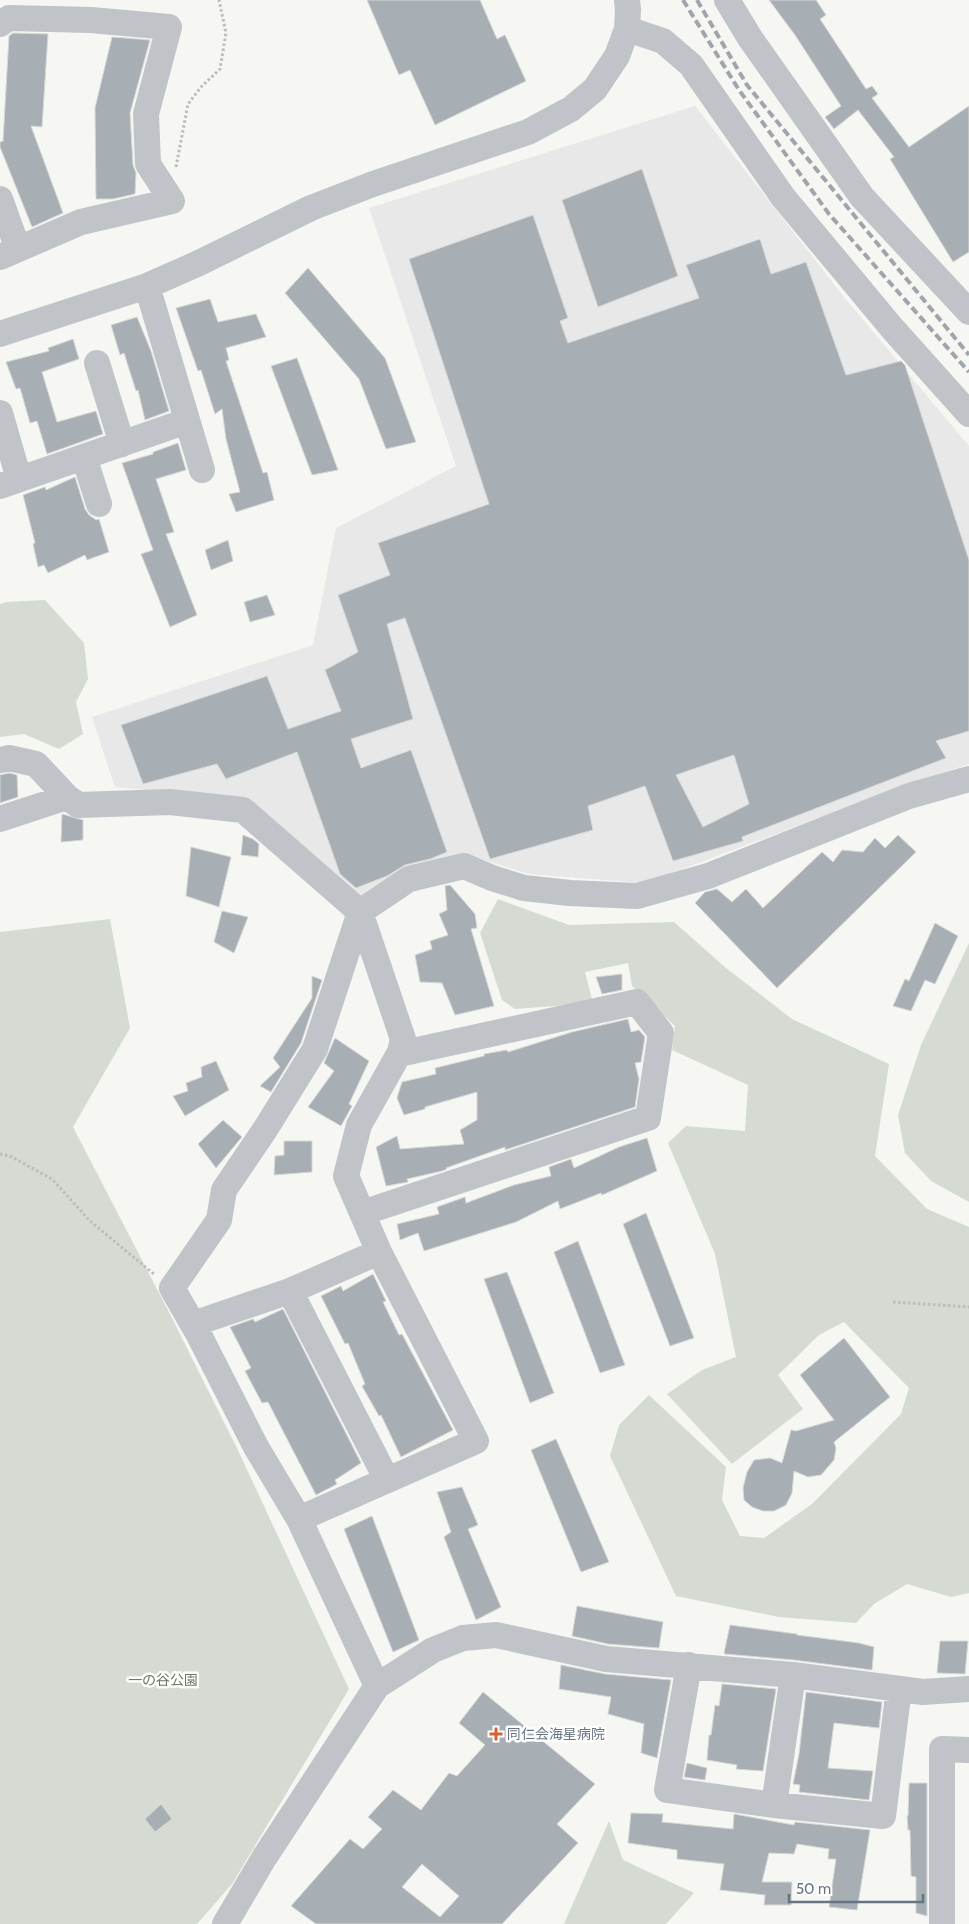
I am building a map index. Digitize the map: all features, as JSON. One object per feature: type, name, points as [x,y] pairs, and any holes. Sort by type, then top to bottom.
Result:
[{"type":"street","points":[[0,334],[147,286],[207,260],[311,208],[373,184],[528,132],[571,109],[595,89],[617,56],[627,29],[627,0]]},
{"type":"street","points":[[727,0],[750,38],[862,197],[969,312]]},
{"type":"street","points":[[0,24],[10,18],[91,20],[169,27],[146,114],[148,164],[172,201],[81,222],[9,253],[0,199]]},
{"type":"street","points":[[627,29],[663,41],[691,65],[783,197],[892,328],[968,409]]},
{"type":"street","points":[[147,286],[202,470]]},
{"type":"street","points":[[97,363],[122,444]]},
{"type":"street","points":[[0,413],[9,483],[187,421]]},
{"type":"street","points":[[84,457],[99,504]]},
{"type":"street","points":[[0,760],[9,758],[36,764],[67,797],[78,805],[170,802],[243,810],[360,912],[402,1039],[399,1054],[358,1126],[346,1176],[379,1252],[476,1441],[299,1519]]},
{"type":"street","points":[[377,1686],[299,1519],[256,1447],[193,1324],[172,1288],[219,1220],[224,1190],[266,1128],[315,1049],[360,912],[409,880],[464,866],[492,878],[524,888],[570,893],[637,896],[708,876],[909,796],[969,779]]},
{"type":"street","points":[[0,819],[67,797]]},
{"type":"street","points":[[362,1213],[648,1118],[661,1033],[637,1002],[399,1054]]},
{"type":"street","points":[[193,1324],[290,1291],[379,1252]]},
{"type":"street","points":[[290,1291],[388,1480]]},
{"type":"street","points":[[225,1924],[264,1858],[377,1686],[433,1650],[463,1638],[496,1635],[606,1659],[793,1675],[924,1692],[969,1689]]},
{"type":"street","points":[[689,1665],[667,1790],[774,1805],[882,1816],[898,1704],[897,1689]]},
{"type":"street","points":[[774,1805],[793,1675]]},
{"type":"street","points":[[942,1924],[942,1749],[969,1750]]},
{"type":"path","points":[[172,201],[178,150],[188,104],[201,87],[220,69],[226,33],[219,0]]},
{"type":"path","points":[[0,1154],[10,1156],[52,1179],[90,1222],[172,1288]]},
{"type":"path","points":[[894,1302],[969,1306]]},
{"type":"shaded area","points":[[695,106],[844,297],[969,446],[969,764],[907,785],[645,883],[528,874],[466,854],[371,893],[354,897],[241,799],[115,787],[92,717],[313,645],[336,528],[456,466],[369,208]]},
{"type":"green space","points":[[45,600],[84,643],[88,679],[76,702],[83,734],[59,749],[24,734],[0,737],[0,604]]},
{"type":"green space","points":[[498,899],[569,925],[674,922],[726,968],[792,1019],[889,1064],[875,1156],[927,1209],[969,1227],[969,1593],[951,1597],[907,1584],[874,1604],[856,1623],[779,1617],[676,1596],[610,1456],[619,1425],[649,1395],[726,1467],[722,1500],[740,1536],[764,1538],[812,1504],[901,1414],[909,1388],[844,1322],[819,1335],[778,1375],[803,1409],[732,1464],[667,1394],[702,1370],[736,1357],[715,1254],[668,1143],[686,1126],[745,1131],[748,1085],[672,1050],[675,1026],[632,986],[628,963],[585,972],[593,1003],[515,1009],[502,1000],[480,933]]},
{"type":"green space","name":"一の谷公園","points":[[110,919],[130,1028],[73,1127],[237,1448],[349,1689],[232,1884],[197,1924],[0,1924],[0,932]]},
{"type":"green space","points":[[969,943],[969,1202],[931,1181],[905,1153],[898,1115],[921,1045]]},
{"type":"green space","points":[[609,1821],[623,1860],[694,1893],[666,1924],[564,1924]]},
{"type":"building","points":[[367,0],[480,0],[497,39],[505,35],[526,81],[435,125],[410,70],[399,75]]},
{"type":"building","points":[[769,0],[816,0],[826,15],[820,19],[866,89],[872,86],[878,94],[872,98],[909,147],[969,106],[969,252],[953,262],[890,159],[894,157],[858,110],[834,129],[825,117],[841,106],[795,35]]},
{"type":"building","points":[[13,33],[48,34],[42,127],[31,126],[63,213],[32,227],[0,147],[0,142],[3,141],[9,36]]},
{"type":"building","points":[[112,37],[150,40],[130,113],[133,165],[136,173],[135,194],[113,199],[96,199],[95,108]]},
{"type":"building","points":[[642,169],[678,276],[598,307],[562,200]]},
{"type":"building","points":[[533,215],[568,318],[560,321],[568,343],[699,298],[686,265],[760,239],[771,274],[806,262],[846,375],[901,361],[905,365],[969,560],[969,731],[936,741],[946,758],[742,837],[743,841],[673,861],[645,786],[588,806],[593,830],[490,859],[405,618],[387,624],[413,719],[351,739],[361,768],[411,750],[447,852],[430,859],[405,865],[387,876],[356,888],[340,874],[297,752],[226,779],[217,764],[143,784],[121,725],[267,676],[288,729],[341,711],[325,670],[358,652],[338,595],[390,575],[378,543],[489,504],[409,259]],"holes":[[[734,755],[749,804],[703,827],[676,775]]]},
{"type":"building","points":[[308,268],[385,358],[416,442],[386,449],[359,379],[285,293]]},
{"type":"building","points":[[210,299],[218,322],[256,314],[266,337],[226,348],[229,360],[226,361],[263,473],[267,472],[274,500],[236,512],[229,494],[240,492],[226,439],[222,409],[215,414],[201,370],[198,371],[176,308]]},
{"type":"building","points":[[137,317],[151,351],[169,411],[145,420],[138,390],[136,391],[124,353],[120,355],[111,325]]},
{"type":"building","points":[[73,339],[79,359],[42,372],[57,422],[96,411],[103,434],[47,454],[37,421],[30,423],[20,388],[16,389],[6,362],[49,351],[48,348]]},
{"type":"building","points":[[297,358],[338,470],[312,475],[271,366]]},
{"type":"building","points":[[178,443],[186,470],[156,479],[174,532],[166,534],[197,615],[170,627],[141,554],[153,550],[122,463],[153,454],[153,452]]},
{"type":"building","points":[[75,477],[85,509],[96,520],[99,519],[109,552],[87,560],[85,555],[48,573],[44,565],[38,567],[33,544],[35,543],[23,495],[45,487],[46,490]]},
{"type":"building","points":[[228,540],[233,561],[211,570],[205,550]]},
{"type":"building","points":[[267,595],[275,615],[250,622],[244,602]]},
{"type":"building","points":[[9,773],[17,775],[18,797],[0,803],[0,775]]},
{"type":"building","points":[[62,814],[83,820],[83,840],[61,842]]},
{"type":"building","points":[[243,835],[259,844],[258,857],[241,855]]},
{"type":"building","points":[[898,835],[916,852],[777,988],[695,903],[705,892],[717,889],[732,902],[746,889],[763,908],[822,852],[833,862],[842,850],[863,852],[875,838],[885,848]]},
{"type":"building","points":[[191,847],[231,857],[219,907],[186,896]]},
{"type":"building","points":[[450,885],[475,914],[477,928],[471,929],[494,1006],[455,1015],[442,983],[420,982],[415,955],[432,949],[430,941],[448,935],[439,914],[447,910],[445,886]]},
{"type":"building","points":[[222,911],[248,917],[234,953],[214,942]]},
{"type":"building","points":[[935,923],[958,936],[935,984],[925,980],[911,1011],[893,1006],[905,979],[909,981]]},
{"type":"building","points":[[622,974],[622,990],[602,994],[596,977]]},
{"type":"building","points":[[312,976],[322,980],[301,1043],[271,1092],[260,1086],[280,1067],[273,1058],[312,998]]},
{"type":"building","points":[[628,1019],[631,1032],[639,1030],[645,1037],[641,1062],[635,1063],[639,1079],[635,1107],[505,1150],[505,1147],[442,1171],[407,1179],[408,1182],[386,1186],[376,1147],[397,1136],[400,1149],[464,1144],[460,1130],[477,1120],[477,1092],[404,1115],[397,1098],[402,1082],[436,1074],[435,1068],[484,1056],[484,1054],[507,1050],[508,1052],[572,1032]]},
{"type":"building","points":[[335,1038],[369,1061],[349,1104],[352,1106],[341,1126],[308,1107],[334,1071],[324,1063]]},
{"type":"building","points":[[216,1061],[229,1090],[185,1116],[173,1096],[188,1091],[186,1083],[202,1077],[201,1067]]},
{"type":"building","points":[[223,1120],[242,1137],[216,1168],[198,1144]]},
{"type":"building","points":[[647,1138],[657,1171],[602,1195],[601,1193],[560,1209],[558,1201],[516,1222],[424,1251],[418,1233],[400,1240],[397,1224],[439,1214],[437,1207],[465,1197],[466,1203],[514,1185],[551,1176],[549,1167],[571,1159],[574,1168],[619,1147]]},
{"type":"building","points":[[284,1141],[312,1141],[312,1172],[274,1175],[275,1156],[284,1155]]},
{"type":"building","points":[[646,1213],[694,1338],[670,1346],[623,1224]]},
{"type":"building","points":[[578,1241],[625,1365],[600,1373],[554,1252]]},
{"type":"building","points":[[507,1272],[554,1393],[530,1403],[484,1279]]},
{"type":"building","points":[[373,1274],[386,1301],[383,1302],[399,1335],[402,1334],[453,1430],[401,1457],[381,1415],[379,1416],[362,1386],[365,1384],[348,1343],[345,1344],[321,1296],[341,1286],[343,1291]]},
{"type":"building","points":[[283,1309],[361,1463],[335,1480],[337,1484],[316,1495],[268,1402],[262,1403],[245,1371],[251,1368],[230,1327],[253,1319],[255,1322]]},
{"type":"building","points":[[844,1338],[890,1397],[834,1442],[836,1448],[834,1460],[821,1475],[808,1477],[794,1471],[792,1493],[786,1505],[774,1511],[763,1511],[752,1507],[744,1500],[743,1488],[747,1472],[754,1460],[770,1458],[782,1463],[791,1430],[796,1431],[834,1420],[800,1375]]},
{"type":"building","points":[[556,1439],[609,1562],[581,1572],[531,1450]]},
{"type":"building","points":[[462,1487],[478,1525],[468,1529],[501,1607],[476,1620],[444,1537],[451,1532],[437,1492]]},
{"type":"building","points":[[372,1516],[419,1640],[393,1652],[344,1529]]},
{"type":"building","points":[[577,1606],[663,1622],[659,1648],[608,1644],[572,1636]]},
{"type":"building","points":[[730,1625],[859,1643],[874,1647],[872,1670],[794,1660],[725,1654]]},
{"type":"building","points":[[940,1641],[968,1641],[965,1674],[937,1673]]},
{"type":"building","points":[[561,1665],[605,1674],[671,1680],[657,1758],[641,1753],[644,1724],[608,1714],[611,1697],[559,1689]]},
{"type":"building","points":[[722,1684],[776,1689],[763,1771],[736,1769],[737,1765],[707,1760],[709,1735],[711,1735],[715,1705],[719,1706]]},
{"type":"building","points":[[483,1692],[595,1784],[557,1824],[578,1843],[502,1924],[316,1924],[291,1906],[350,1839],[363,1849],[382,1829],[368,1817],[393,1790],[421,1810],[449,1773],[457,1776],[485,1745],[459,1723]],"holes":[[[422,1864],[459,1896],[440,1917],[402,1887]]]},
{"type":"building","points":[[806,1692],[882,1702],[879,1728],[834,1723],[828,1768],[873,1771],[869,1800],[799,1792],[800,1785],[793,1784],[799,1754]]},
{"type":"building","points":[[687,1763],[707,1768],[705,1780],[684,1777]]},
{"type":"building","points":[[909,1783],[927,1783],[927,1916],[916,1913],[916,1877],[911,1876],[910,1830],[908,1830],[907,1815]]},
{"type":"building","points":[[161,1804],[172,1819],[155,1832],[145,1819]]},
{"type":"building","points":[[631,1813],[663,1814],[662,1822],[733,1829],[734,1814],[794,1825],[795,1822],[870,1830],[857,1910],[829,1907],[836,1859],[828,1859],[829,1849],[797,1844],[794,1854],[769,1853],[762,1882],[792,1882],[791,1905],[764,1905],[765,1895],[720,1890],[724,1864],[677,1859],[677,1850],[628,1843]]},
{"type":"railway","points":[[683,0],[739,90],[829,214],[969,372]]},
{"type":"railway","points":[[697,0],[747,85],[969,355]]},
{"type":"place","name":"同仁会海星病院","points":[[496,1734]]}]
